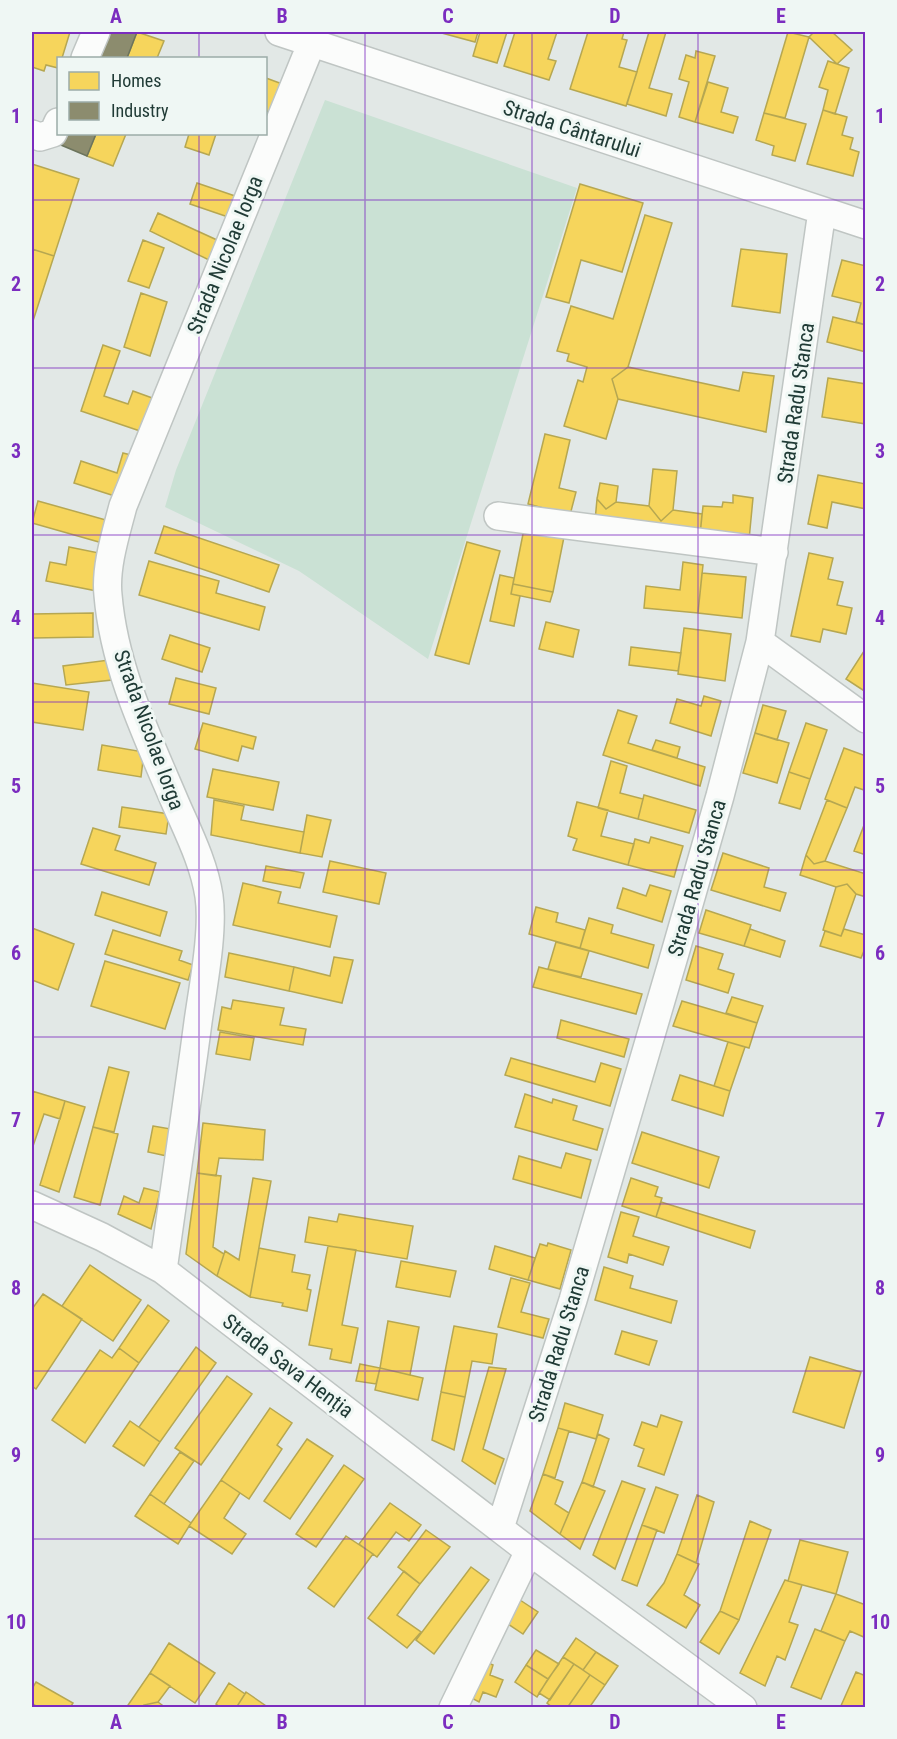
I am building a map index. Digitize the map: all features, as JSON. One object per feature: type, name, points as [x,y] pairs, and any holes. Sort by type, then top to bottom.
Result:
[{"type":"street","points":[[85,57],[96,32]]},
{"type":"street","name":"Strada Cântarului","points":[[279,32],[866,225]]},
{"type":"street","name":"Strada Nicolae Iorga","points":[[163,1270],[207,950],[209,898],[203,870],[124,675],[108,593],[112,548],[123,506],[312,42]]},
{"type":"street","points":[[32,134],[40,137],[53,133],[57,124]]},
{"type":"street","name":"Strada Radu Stanca","points":[[501,1528],[573,1300],[675,952],[720,796],[760,642],[822,212]]},
{"type":"street","points":[[498,516],[774,552]]},
{"type":"street","points":[[760,642],[866,719]]},
{"type":"street","name":"Strada Sava Henția","points":[[34,1211],[102,1237],[163,1270],[529,1551],[743,1707]]},
{"type":"street","points":[[453,1707],[529,1551]]},
{"type":"green space","points":[[325,100],[577,188],[428,659],[299,571],[165,507],[176,470]]},
{"type":"building: Homes","points":[[32,32],[70,32],[62,57],[57,57],[57,68],[46,65],[44,71],[32,67]]},
{"type":"building: Homes","points":[[137,32],[164,41],[157,57],[127,57]]},
{"type":"building: Homes","points":[[438,32],[478,32],[475,42]]},
{"type":"building: Homes","points":[[480,32],[507,32],[497,63],[473,56]]},
{"type":"building: Homes","points":[[515,32],[557,32],[548,59],[556,61],[549,80],[504,66]]},
{"type":"building: Homes","points":[[588,32],[624,32],[622,39],[627,40],[619,67],[637,72],[626,106],[570,89]]},
{"type":"building: Homes","points":[[649,32],[666,32],[649,88],[672,94],[666,116],[627,104]]},
{"type":"building: Homes","points":[[788,32],[809,37],[785,118],[764,113]]},
{"type":"building: Homes","points":[[814,32],[832,32],[852,50],[837,64],[809,37]]},
{"type":"building: Homes","points":[[696,51],[715,56],[695,122],[679,117],[689,82],[679,79],[686,55],[695,58]]},
{"type":"building: Homes","points":[[828,61],[849,68],[835,114],[823,110],[828,90],[819,87]]},
{"type":"building: Homes","points":[[267,78],[285,85],[275,114],[267,111]]},
{"type":"building: Homes","points":[[708,82],[728,88],[721,112],[738,117],[733,133],[695,122]]},
{"type":"building: Homes","points":[[823,110],[847,117],[842,135],[853,138],[850,149],[859,152],[853,176],[807,164]]},
{"type":"building: Homes","points":[[764,113],[806,124],[795,161],[772,155],[774,146],[756,140]]},
{"type":"building: Homes","points":[[96,135],[126,135],[113,166],[87,156]]},
{"type":"building: Homes","points":[[189,135],[216,135],[209,155],[185,147]]},
{"type":"building: Homes","points":[[32,164],[79,179],[54,256],[32,249]]},
{"type":"building: Homes","points":[[197,183],[241,198],[234,219],[190,204]]},
{"type":"building: Homes","points":[[580,184],[643,203],[622,272],[581,260],[569,303],[546,297]]},
{"type":"building: Homes","points":[[158,213],[217,240],[209,260],[150,231]]},
{"type":"building: Homes","points":[[645,215],[672,223],[628,367],[612,379],[618,399],[606,439],[564,426],[578,380],[583,382],[587,367],[567,361],[569,354],[557,351],[571,306],[613,319]]},
{"type":"building: Homes","points":[[143,240],[164,248],[149,288],[128,281]]},
{"type":"building: Homes","points":[[32,249],[54,256],[32,324]]},
{"type":"building: Homes","points":[[741,249],[787,254],[780,313],[732,306]]},
{"type":"building: Homes","points":[[842,260],[866,266],[866,325],[856,322],[861,303],[832,296]]},
{"type":"building: Homes","points":[[141,293],[167,302],[150,356],[124,347]]},
{"type":"building: Homes","points":[[833,317],[866,325],[866,352],[827,342]]},
{"type":"building: Homes","points":[[103,345],[120,351],[104,396],[128,404],[133,391],[155,399],[143,432],[81,411]]},
{"type":"building: Homes","points":[[628,367],[739,391],[743,372],[774,376],[766,432],[618,399],[612,379]]},
{"type":"building: Homes","points":[[828,378],[866,384],[866,424],[822,417]]},
{"type":"building: Homes","points":[[545,434],[570,440],[559,488],[576,492],[570,515],[528,504]]},
{"type":"building: Homes","points":[[123,453],[135,456],[121,498],[74,483],[81,461],[117,473]]},
{"type":"building: Homes","points":[[653,469],[677,471],[673,510],[661,521],[649,506]]},
{"type":"building: Homes","points":[[818,475],[866,484],[866,509],[832,502],[827,528],[808,524]]},
{"type":"building: Homes","points":[[600,483],[618,486],[616,502],[606,509],[597,499]]},
{"type":"building: Homes","points":[[733,495],[753,498],[749,540],[700,535],[703,506],[722,507],[723,502],[733,503]]},
{"type":"building: Homes","points":[[597,499],[606,509],[616,502],[649,506],[661,521],[673,510],[702,514],[700,535],[595,521]]},
{"type":"building: Homes","points":[[38,501],[113,522],[106,544],[32,523]]},
{"type":"building: Homes","points":[[164,526],[279,565],[269,592],[155,553]]},
{"type":"building: Homes","points":[[524,529],[564,537],[553,592],[513,584]]},
{"type":"building: Homes","points":[[467,542],[500,551],[469,664],[435,655]]},
{"type":"building: Homes","points":[[69,547],[109,555],[102,592],[46,581],[50,562],[66,565]]},
{"type":"building: Homes","points":[[809,553],[833,558],[828,579],[843,582],[837,605],[852,608],[846,634],[823,629],[820,642],[791,636]]},
{"type":"building: Homes","points":[[149,561],[219,581],[216,593],[265,607],[259,630],[139,595]]},
{"type":"building: Homes","points":[[683,562],[703,565],[698,613],[644,608],[646,586],[680,590]]},
{"type":"building: Homes","points":[[702,573],[746,577],[742,618],[698,613]]},
{"type":"building: Homes","points":[[500,575],[514,578],[511,594],[520,596],[514,626],[490,621]]},
{"type":"building: Homes","points":[[513,584],[553,592],[550,602],[511,594]]},
{"type":"building: Homes","points":[[93,613],[93,637],[32,638],[32,614]]},
{"type":"building: Homes","points":[[546,622],[579,630],[573,657],[539,649]]},
{"type":"building: Homes","points":[[684,628],[731,634],[725,681],[678,674]]},
{"type":"building: Homes","points":[[170,635],[210,648],[202,672],[162,659]]},
{"type":"building: Homes","points":[[631,647],[681,653],[678,671],[629,665]]},
{"type":"building: Homes","points":[[866,648],[866,692],[846,679]]},
{"type":"building: Homes","points":[[109,660],[112,680],[66,685],[63,666]]},
{"type":"building: Homes","points":[[176,678],[216,688],[209,714],[169,704]]},
{"type":"building: Homes","points":[[32,683],[89,692],[83,730],[32,722]]},
{"type":"building: Homes","points":[[704,696],[721,701],[711,736],[670,723],[677,699],[701,706]]},
{"type":"building: Homes","points":[[763,705],[786,711],[777,740],[755,733]]},
{"type":"building: Homes","points":[[618,710],[637,716],[628,743],[705,767],[700,786],[603,755]]},
{"type":"building: Homes","points":[[203,723],[256,737],[253,749],[242,746],[238,761],[195,749]]},
{"type":"building: Homes","points":[[806,723],[827,730],[810,779],[789,772]]},
{"type":"building: Homes","points":[[755,733],[789,743],[777,783],[743,773]]},
{"type":"building: Homes","points":[[656,740],[680,747],[677,758],[652,750]]},
{"type":"building: Homes","points":[[102,745],[144,752],[141,777],[98,770]]},
{"type":"building: Homes","points":[[844,748],[866,756],[866,786],[864,790],[855,787],[847,808],[825,799]]},
{"type":"building: Homes","points":[[611,761],[627,766],[620,793],[643,799],[638,819],[598,808]]},
{"type":"building: Homes","points":[[213,769],[279,782],[273,810],[207,797]]},
{"type":"building: Homes","points":[[789,772],[810,779],[800,809],[779,803]]},
{"type":"building: Homes","points":[[644,795],[696,810],[689,833],[638,819]]},
{"type":"building: Homes","points":[[214,800],[244,806],[241,820],[304,832],[300,853],[211,835]]},
{"type":"building: Homes","points":[[827,800],[847,808],[825,861],[814,864],[806,855]]},
{"type":"building: Homes","points":[[577,802],[608,810],[601,836],[634,844],[628,865],[573,850],[577,839],[568,836]]},
{"type":"building: Homes","points":[[122,807],[169,814],[166,834],[119,827]]},
{"type":"building: Homes","points":[[307,815],[331,820],[322,857],[300,853]]},
{"type":"building: Homes","points":[[866,820],[866,855],[854,851]]},
{"type":"building: Homes","points":[[93,828],[120,836],[115,850],[156,863],[149,885],[81,864]]},
{"type":"building: Homes","points":[[651,837],[683,846],[674,877],[628,865],[635,839],[649,843]]},
{"type":"building: Homes","points":[[723,853],[769,868],[764,887],[786,893],[780,911],[711,890]]},
{"type":"building: Homes","points":[[806,855],[814,864],[825,861],[866,874],[866,897],[856,894],[847,884],[836,887],[800,875]]},
{"type":"building: Homes","points":[[330,861],[386,873],[379,904],[323,892]]},
{"type":"building: Homes","points":[[266,866],[304,873],[300,888],[263,881]]},
{"type":"building: Homes","points":[[243,883],[281,892],[278,903],[337,916],[330,947],[233,925]]},
{"type":"building: Homes","points":[[847,884],[856,894],[841,936],[823,930],[836,887]]},
{"type":"building: Homes","points":[[650,885],[671,891],[662,922],[617,908],[623,888],[646,896]]},
{"type":"building: Homes","points":[[102,892],[167,912],[160,936],[95,915]]},
{"type":"building: Homes","points":[[536,907],[558,913],[556,922],[585,930],[580,948],[529,934]]},
{"type":"building: Homes","points":[[706,910],[751,925],[744,946],[699,933]]},
{"type":"building: Homes","points":[[589,918],[613,925],[611,933],[654,945],[648,968],[580,948]]},
{"type":"building: Homes","points":[[32,928],[74,944],[58,990],[32,980]]},
{"type":"building: Homes","points":[[750,929],[785,941],[780,957],[744,946]]},
{"type":"building: Homes","points":[[844,929],[866,935],[866,946],[861,958],[820,946],[825,931],[841,936]]},
{"type":"building: Homes","points":[[113,930],[182,951],[179,960],[193,965],[188,980],[105,954]]},
{"type":"building: Homes","points":[[556,942],[589,951],[581,977],[548,969]]},
{"type":"building: Homes","points":[[696,946],[723,954],[718,969],[734,974],[728,993],[686,980]]},
{"type":"building: Homes","points":[[229,953],[294,967],[289,991],[225,977]]},
{"type":"building: Homes","points":[[334,957],[353,960],[342,1003],[289,991],[294,967],[330,976]]},
{"type":"building: Homes","points":[[105,961],[180,983],[165,1029],[91,1006]]},
{"type":"building: Homes","points":[[539,967],[642,994],[636,1014],[533,987]]},
{"type":"building: Homes","points":[[732,997],[763,1006],[757,1023],[726,1013]]},
{"type":"building: Homes","points":[[233,1000],[284,1008],[280,1025],[306,1029],[303,1045],[218,1030],[222,1007],[231,1009]]},
{"type":"building: Homes","points":[[682,1001],[757,1023],[749,1048],[673,1026]]},
{"type":"building: Homes","points":[[561,1020],[629,1039],[624,1057],[557,1038]]},
{"type":"building: Homes","points":[[220,1032],[254,1038],[250,1060],[216,1054]]},
{"type":"building: Homes","points":[[728,1042],[745,1047],[730,1091],[714,1086]]},
{"type":"building: Homes","points":[[511,1058],[595,1082],[601,1063],[621,1069],[610,1106],[505,1075]]},
{"type":"building: Homes","points":[[109,1067],[129,1072],[114,1132],[93,1127]]},
{"type":"building: Homes","points":[[680,1075],[730,1091],[723,1116],[672,1100]]},
{"type":"building: Homes","points":[[32,1091],[65,1101],[60,1119],[44,1114],[32,1149]]},
{"type":"building: Homes","points":[[525,1094],[552,1103],[553,1099],[577,1106],[573,1120],[603,1129],[597,1150],[515,1127]]},
{"type":"building: Homes","points":[[65,1101],[85,1107],[59,1192],[40,1185]]},
{"type":"building: Homes","points":[[203,1123],[265,1130],[263,1160],[219,1158],[216,1176],[197,1173]]},
{"type":"building: Homes","points":[[153,1126],[171,1129],[167,1156],[148,1152]]},
{"type":"building: Homes","points":[[93,1127],[118,1134],[100,1205],[74,1197]]},
{"type":"building: Homes","points":[[642,1132],[719,1157],[709,1188],[632,1163]]},
{"type":"building: Homes","points":[[566,1153],[591,1160],[581,1198],[513,1179],[519,1156],[561,1168]]},
{"type":"building: Homes","points":[[197,1173],[221,1176],[213,1247],[224,1254],[217,1276],[186,1254]]},
{"type":"building: Homes","points":[[253,1178],[271,1181],[250,1297],[217,1276],[225,1251],[239,1260]]},
{"type":"building: Homes","points":[[631,1178],[658,1187],[655,1196],[662,1198],[656,1217],[622,1206]]},
{"type":"building: Homes","points":[[144,1188],[160,1192],[151,1229],[118,1214],[124,1196],[139,1203]]},
{"type":"building: Homes","points":[[661,1202],[755,1231],[750,1248],[656,1217]]},
{"type":"building: Homes","points":[[621,1212],[639,1217],[633,1236],[669,1247],[663,1265],[629,1254],[627,1263],[608,1257]]},
{"type":"building: Homes","points":[[339,1214],[413,1226],[407,1259],[305,1242],[309,1217],[337,1222]]},
{"type":"building: Homes","points":[[548,1243],[571,1250],[560,1289],[528,1280],[540,1244],[547,1246]]},
{"type":"building: Homes","points":[[328,1246],[356,1250],[342,1325],[358,1328],[351,1363],[330,1359],[332,1349],[309,1345]]},
{"type":"building: Homes","points":[[495,1246],[535,1258],[528,1280],[489,1269]]},
{"type":"building: Homes","points":[[259,1248],[295,1255],[292,1272],[310,1275],[307,1289],[311,1290],[307,1311],[282,1306],[283,1303],[250,1297]]},
{"type":"building: Homes","points":[[401,1261],[456,1271],[450,1297],[396,1287]]},
{"type":"building: Homes","points":[[90,1265],[141,1300],[113,1341],[62,1306]]},
{"type":"building: Homes","points":[[604,1267],[633,1276],[630,1288],[677,1301],[671,1323],[595,1300]]},
{"type":"building: Homes","points":[[511,1278],[530,1283],[521,1312],[549,1319],[543,1338],[498,1327]]},
{"type":"building: Homes","points":[[43,1294],[82,1319],[36,1389],[32,1386],[32,1309]]},
{"type":"building: Homes","points":[[148,1305],[169,1321],[139,1363],[119,1348]]},
{"type":"building: Homes","points":[[388,1321],[419,1327],[410,1375],[380,1368]]},
{"type":"building: Homes","points":[[454,1326],[497,1334],[492,1364],[472,1361],[465,1397],[441,1392]]},
{"type":"building: Homes","points":[[622,1331],[657,1341],[649,1365],[615,1354]]},
{"type":"building: Homes","points":[[196,1347],[216,1363],[160,1442],[139,1427]]},
{"type":"building: Homes","points":[[119,1348],[139,1363],[85,1443],[52,1420],[100,1350],[112,1358]]},
{"type":"building: Homes","points":[[810,1357],[861,1372],[844,1428],[793,1412]]},
{"type":"building: Homes","points":[[360,1364],[380,1368],[376,1384],[356,1381]]},
{"type":"building: Homes","points":[[489,1367],[506,1369],[483,1449],[504,1459],[495,1484],[462,1461]]},
{"type":"building: Homes","points":[[380,1368],[423,1378],[418,1400],[375,1390]]},
{"type":"building: Homes","points":[[227,1376],[252,1394],[201,1465],[175,1448]]},
{"type":"building: Homes","points":[[441,1392],[465,1397],[454,1450],[432,1440]]},
{"type":"building: Homes","points":[[565,1403],[603,1415],[596,1439],[558,1428]]},
{"type":"building: Homes","points":[[270,1408],[292,1423],[277,1445],[282,1449],[249,1499],[221,1480]]},
{"type":"building: Homes","points":[[661,1415],[682,1422],[664,1475],[638,1466],[644,1449],[634,1445],[642,1422],[657,1427]]},
{"type":"building: Homes","points":[[130,1421],[160,1442],[144,1466],[113,1446]]},
{"type":"building: Homes","points":[[558,1428],[569,1431],[555,1478],[543,1474]]},
{"type":"building: Homes","points":[[598,1434],[609,1439],[593,1487],[582,1482]]},
{"type":"building: Homes","points":[[307,1439],[333,1456],[290,1519],[264,1501]]},
{"type":"building: Homes","points":[[180,1452],[194,1461],[164,1504],[150,1494]]},
{"type":"building: Homes","points":[[344,1465],[364,1479],[316,1547],[296,1534]]},
{"type":"building: Homes","points":[[543,1474],[563,1482],[555,1504],[569,1513],[560,1534],[530,1511]]},
{"type":"building: Homes","points":[[221,1480],[240,1493],[224,1518],[246,1534],[232,1554],[189,1526]]},
{"type":"building: Homes","points":[[622,1481],[645,1489],[615,1569],[593,1555]]},
{"type":"building: Homes","points":[[582,1482],[605,1491],[580,1549],[560,1534]]},
{"type":"building: Homes","points":[[656,1487],[678,1495],[664,1533],[642,1525]]},
{"type":"building: Homes","points":[[150,1494],[191,1523],[178,1544],[135,1516]]},
{"type":"building: Homes","points":[[697,1495],[714,1502],[696,1563],[677,1554]]},
{"type":"building: Homes","points":[[390,1503],[421,1525],[409,1541],[396,1532],[377,1557],[359,1544]]},
{"type":"building: Homes","points":[[750,1521],[771,1530],[739,1620],[720,1611]]},
{"type":"building: Homes","points":[[642,1525],[657,1530],[637,1586],[622,1580]]},
{"type":"building: Homes","points":[[426,1530],[450,1547],[420,1584],[398,1567]]},
{"type":"building: Homes","points":[[346,1536],[373,1554],[334,1607],[308,1588]]},
{"type":"building: Homes","points":[[800,1540],[848,1552],[836,1594],[788,1581]]},
{"type":"building: Homes","points":[[677,1554],[699,1564],[684,1595],[700,1605],[686,1628],[647,1605],[664,1583]]},
{"type":"building: Homes","points":[[471,1567],[489,1580],[434,1654],[416,1640]]},
{"type":"building: Homes","points":[[404,1571],[420,1584],[397,1615],[421,1632],[407,1648],[368,1618]]},
{"type":"building: Homes","points":[[785,1580],[802,1585],[789,1622],[798,1625],[785,1660],[777,1656],[765,1686],[740,1673]]},
{"type":"building: Homes","points":[[836,1594],[866,1605],[866,1638],[850,1631],[845,1641],[821,1631]]},
{"type":"building: Homes","points":[[520,1600],[538,1612],[523,1634],[505,1622]]},
{"type":"building: Homes","points":[[720,1611],[739,1620],[719,1654],[700,1642]]},
{"type":"building: Homes","points":[[815,1629],[845,1641],[821,1699],[791,1687]]},
{"type":"building: Homes","points":[[576,1638],[596,1652],[583,1670],[563,1657]]},
{"type":"building: Homes","points":[[169,1643],[215,1673],[195,1703],[150,1673]]},
{"type":"building: Homes","points":[[536,1650],[559,1664],[548,1679],[526,1665]]},
{"type":"building: Homes","points":[[596,1652],[618,1666],[605,1685],[583,1670]]},
{"type":"building: Homes","points":[[563,1657],[574,1664],[550,1700],[539,1693]]},
{"type":"building: Homes","points":[[483,1661],[493,1665],[490,1675],[503,1680],[496,1697],[483,1692],[479,1702],[466,1695]]},
{"type":"building: Homes","points":[[574,1664],[590,1675],[567,1708],[553,1708],[547,1703]]},
{"type":"building: Homes","points":[[526,1665],[548,1679],[537,1697],[515,1682]]},
{"type":"building: Homes","points":[[856,1672],[866,1676],[866,1708],[840,1708]]},
{"type":"building: Homes","points":[[150,1673],[170,1686],[158,1702],[144,1705],[145,1708],[126,1708]]},
{"type":"building: Homes","points":[[590,1675],[605,1685],[589,1708],[567,1708]]},
{"type":"building: Homes","points":[[36,1682],[73,1703],[70,1708],[39,1708],[32,1703],[32,1689]]},
{"type":"building: Homes","points":[[229,1683],[245,1694],[236,1708],[221,1708],[216,1704]]},
{"type":"building: Homes","points":[[246,1692],[269,1708],[236,1708]]},
{"type":"building: Homes","points":[[158,1702],[166,1708],[145,1708],[144,1705]]},
{"type":"building: Industry","points":[[107,32],[137,32],[127,57],[96,57]]},
{"type":"building: Industry","points":[[66,135],[96,135],[87,156],[61,145]]}]
